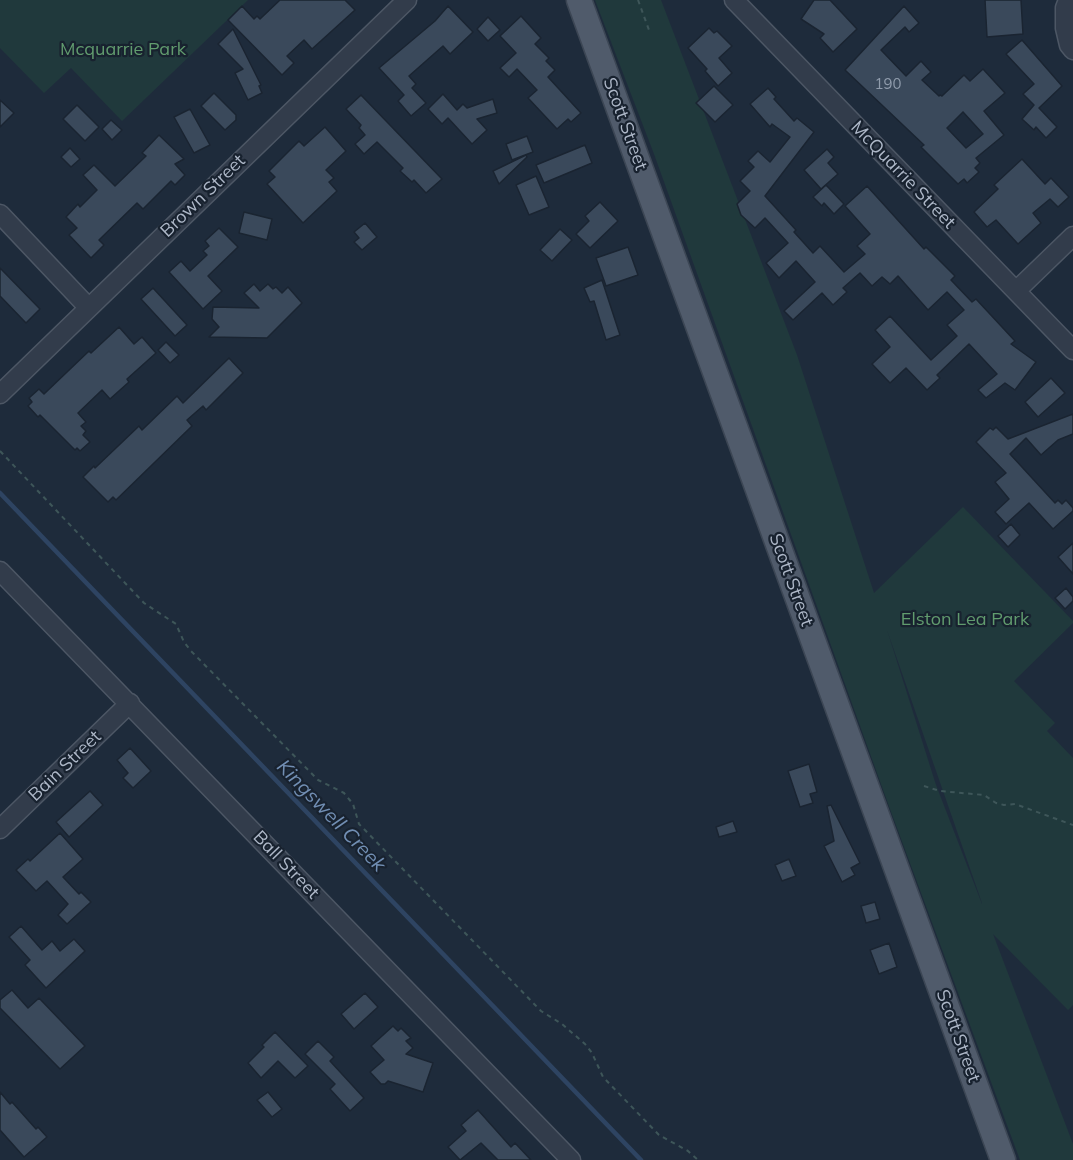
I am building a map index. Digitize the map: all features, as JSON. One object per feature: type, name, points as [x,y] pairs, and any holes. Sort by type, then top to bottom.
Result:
[{"type":"main road","name":"Scott Street","points":[[579,0],[1003,1160]]},
{"type":"street","name":"Brown Street","points":[[0,394],[407,0]]},
{"type":"street","name":"McQuarrie Street","points":[[734,0],[1073,350]]},
{"type":"street","points":[[1068,0],[1065,8],[1065,28],[1073,51]]},
{"type":"street","points":[[0,214],[88,307]]},
{"type":"street","points":[[1016,291],[1073,236]]},
{"type":"street","name":"Ball Street","points":[[0,571],[571,1160]]},
{"type":"street","name":"Bain Street","points":[[0,829],[130,703]]},
{"type":"path","points":[[638,0],[649,30]]},
{"type":"path","points":[[0,451],[144,603],[176,624],[191,651],[318,780],[344,793],[353,804],[359,824],[541,1011],[562,1024],[585,1044],[592,1053],[603,1077],[659,1134],[688,1151],[698,1160]]},
{"type":"path","points":[[924,786],[940,791],[984,795],[996,803],[1015,804],[1073,825]]},
{"type":"green space","name":"Mcquarrie Park","points":[[0,0],[248,0],[122,121],[71,68],[44,93],[0,48]]},
{"type":"green space","name":"Elston Lea Park","points":[[595,0],[661,0],[797,355],[874,593],[963,507],[1073,621],[1014,681],[1055,723],[1047,731],[1073,758],[1073,1005],[1068,1010],[993,934],[1073,1144],[1073,1160],[1020,1160],[890,809],[654,154]],"holes":[[[887,630],[982,904],[936,785]]]},
{"type":"building","points":[[280,0],[345,0],[355,10],[312,49],[304,40],[287,56],[294,63],[282,75],[228,20],[242,6],[254,19],[257,16],[260,19]]},
{"type":"building","points":[[814,0],[830,0],[857,29],[833,52],[820,38],[824,34],[801,19]]},
{"type":"building","points":[[985,0],[1021,0],[1023,34],[987,37]]},
{"type":"building","points":[[448,6],[473,32],[450,54],[443,46],[409,76],[416,84],[412,88],[426,103],[411,116],[398,101],[404,95],[379,68],[435,21]]},
{"type":"building","points":[[904,6],[919,23],[909,32],[905,27],[881,50],[906,76],[921,61],[931,72],[922,80],[939,96],[942,96],[964,75],[970,81],[983,69],[1005,93],[984,111],[1004,135],[976,158],[980,163],[975,168],[979,172],[967,183],[964,179],[958,184],[921,147],[924,145],[845,70]],"holes":[[[963,112],[983,134],[966,148],[947,128]]]},
{"type":"building","points":[[521,16],[541,38],[535,44],[549,58],[546,61],[555,70],[548,77],[581,113],[571,122],[568,119],[557,129],[528,98],[537,90],[517,69],[509,77],[500,68],[516,53],[500,36]]},
{"type":"building","points":[[488,17],[500,30],[488,41],[477,29]]},
{"type":"building","points":[[709,28],[714,33],[717,31],[732,46],[719,58],[732,73],[718,86],[705,71],[707,69],[688,48]]},
{"type":"building","points":[[233,29],[261,85],[259,86],[262,93],[248,100],[235,73],[243,69],[218,44]]},
{"type":"building","points":[[1022,40],[1062,86],[1039,108],[1057,127],[1046,138],[1036,127],[1034,130],[1022,119],[1034,105],[1023,94],[1034,84],[1006,54]]},
{"type":"building","points":[[714,86],[733,105],[715,122],[696,103]]},
{"type":"building","points":[[768,88],[776,97],[774,99],[794,121],[797,118],[814,132],[765,196],[796,230],[794,232],[813,253],[820,246],[844,272],[865,254],[857,246],[870,234],[845,206],[867,186],[924,249],[926,247],[955,276],[951,280],[972,302],[976,299],[1015,341],[1011,344],[1036,362],[1015,390],[1005,383],[986,398],[978,390],[997,374],[969,344],[937,375],[940,378],[927,390],[906,368],[890,383],[872,364],[890,347],[875,330],[890,316],[931,360],[957,336],[947,325],[964,310],[947,292],[928,310],[898,276],[890,284],[882,277],[872,286],[860,273],[843,288],[847,292],[833,305],[822,293],[793,320],[784,311],[815,282],[796,261],[779,278],[766,263],[788,243],[765,218],[755,228],[741,215],[737,204],[750,191],[740,181],[754,167],[748,161],[758,151],[770,162],[790,137],[772,124],[770,127],[750,104]]},
{"type":"building","points":[[214,93],[236,115],[236,120],[225,130],[201,106]]},
{"type":"building","points":[[443,94],[457,110],[463,104],[467,108],[493,99],[497,113],[477,119],[487,130],[472,144],[448,118],[442,124],[428,109]]},
{"type":"building","points":[[361,95],[442,179],[426,193],[414,180],[412,182],[400,171],[403,168],[377,142],[364,154],[355,144],[365,135],[359,128],[361,125],[346,109]]},
{"type":"building","points":[[0,100],[14,113],[0,127]]},
{"type":"building","points":[[77,105],[99,127],[85,141],[63,119]]},
{"type":"building","points":[[190,109],[210,145],[194,153],[174,117]]},
{"type":"building","points":[[111,120],[122,130],[112,140],[102,129]]},
{"type":"building","points":[[325,127],[346,151],[326,170],[334,178],[329,182],[337,191],[303,223],[267,184],[275,177],[269,171],[299,141],[304,146]]},
{"type":"building","points":[[159,135],[184,159],[175,164],[185,175],[175,185],[171,181],[143,209],[137,203],[99,240],[104,245],[91,258],[69,235],[77,228],[66,217],[78,204],[80,207],[97,190],[83,175],[94,165],[115,186],[146,156],[142,153]]},
{"type":"building","points":[[527,136],[533,152],[512,160],[506,144]]},
{"type":"building","points":[[585,145],[592,163],[544,183],[536,165]]},
{"type":"building","points":[[70,148],[80,159],[71,167],[61,157]]},
{"type":"building","points":[[827,149],[834,157],[828,163],[838,174],[821,189],[804,170]]},
{"type":"building","points":[[526,155],[527,157],[499,184],[493,171]]},
{"type":"building","points":[[1022,159],[1045,184],[1051,178],[1069,197],[1058,207],[1050,199],[1033,213],[1041,223],[1018,244],[996,220],[987,227],[974,212],[998,189],[994,185]]},
{"type":"building","points":[[536,176],[549,207],[529,215],[516,185]]},
{"type":"building","points":[[826,185],[844,204],[834,214],[824,203],[822,206],[813,197]]},
{"type":"building","points":[[600,202],[618,221],[590,248],[576,234],[589,221],[585,216]]},
{"type":"building","points":[[244,212],[272,219],[267,240],[239,233]]},
{"type":"building","points":[[365,223],[377,237],[362,250],[354,242],[359,238],[354,232]]},
{"type":"building","points":[[219,228],[238,247],[208,276],[222,291],[203,309],[169,272],[181,261],[190,271],[207,255],[203,251],[209,246],[205,241]]},
{"type":"building","points":[[560,229],[572,240],[552,261],[540,250]]},
{"type":"building","points":[[628,247],[638,275],[606,286],[596,258]]},
{"type":"building","points":[[0,268],[40,309],[26,323],[0,296]]},
{"type":"building","points":[[602,280],[620,335],[606,340],[594,301],[590,302],[584,288]]},
{"type":"building","points":[[254,284],[260,291],[268,284],[273,289],[276,287],[282,293],[288,287],[302,303],[267,338],[209,337],[219,327],[212,319],[213,307],[259,308],[244,293]]},
{"type":"building","points":[[153,288],[187,325],[175,336],[141,299]]},
{"type":"building","points":[[119,327],[134,344],[142,337],[156,353],[127,379],[129,382],[110,399],[102,390],[78,413],[86,422],[81,426],[86,431],[83,435],[90,442],[80,451],[77,448],[75,450],[28,406],[32,402],[29,398],[39,389],[44,394],[89,351],[91,353]]},
{"type":"building","points":[[166,342],[179,355],[170,363],[158,350]]},
{"type":"building","points":[[229,358],[243,373],[206,410],[203,406],[187,420],[192,426],[116,500],[113,497],[108,502],[83,477],[139,426],[142,430],[177,396],[183,403]]},
{"type":"building","points":[[1051,378],[1065,393],[1038,417],[1025,402]]},
{"type":"building","points":[[1073,414],[1073,434],[1058,440],[1041,455],[1026,438],[1010,454],[1055,503],[1058,500],[1062,504],[1066,500],[1073,511],[1053,529],[1029,503],[1006,524],[995,512],[1009,499],[995,482],[1006,473],[976,442],[990,428],[993,430],[996,427],[1008,439]]},
{"type":"building","points":[[1011,524],[1020,535],[1008,547],[998,536]]},
{"type":"building","points":[[1073,543],[1073,574],[1058,557]]},
{"type":"building","points":[[1066,588],[1073,597],[1073,601],[1065,609],[1055,598]]},
{"type":"building","points":[[130,748],[151,771],[133,788],[123,778],[128,773],[117,760]]},
{"type":"building","points":[[809,764],[817,792],[810,794],[813,803],[800,807],[788,771]]},
{"type":"building","points":[[90,791],[103,805],[69,837],[56,822]]},
{"type":"building","points":[[831,805],[860,863],[851,868],[855,875],[842,882],[824,846],[834,841],[827,806]]},
{"type":"building","points":[[733,821],[737,832],[719,837],[716,827]]},
{"type":"building","points":[[60,833],[83,859],[63,877],[79,894],[81,892],[91,902],[67,924],[58,915],[68,904],[47,881],[36,891],[16,870],[28,859],[30,861]]},
{"type":"building","points":[[789,859],[796,876],[782,881],[775,865]]},
{"type":"building","points":[[875,902],[880,919],[866,923],[861,906]]},
{"type":"building","points":[[21,926],[42,950],[52,941],[60,951],[74,939],[85,951],[46,988],[25,965],[30,960],[9,937]]},
{"type":"building","points":[[889,943],[897,967],[879,974],[870,950]]},
{"type":"building","points":[[12,990],[28,1008],[39,998],[85,1046],[60,1069],[0,1008],[0,1000]]},
{"type":"building","points":[[365,993],[378,1007],[354,1029],[341,1014]]},
{"type":"building","points":[[393,1026],[398,1031],[401,1028],[411,1038],[406,1041],[413,1048],[406,1054],[433,1063],[423,1092],[388,1081],[381,1084],[370,1072],[384,1060],[371,1046]]},
{"type":"building","points":[[275,1032],[308,1066],[295,1078],[278,1061],[261,1078],[248,1063]]},
{"type":"building","points":[[318,1041],[334,1057],[330,1061],[364,1098],[350,1111],[330,1089],[335,1084],[305,1054]]},
{"type":"building","points":[[0,1092],[36,1129],[38,1127],[47,1137],[24,1157],[0,1130]]},
{"type":"building","points":[[268,1092],[282,1109],[272,1117],[257,1100]]},
{"type":"building","points":[[478,1110],[511,1147],[515,1143],[531,1160],[498,1160],[481,1143],[460,1160],[448,1147],[466,1131],[461,1125]]},
{"type":"waterway","name":"Kingswell Creek","points":[[0,493],[641,1160]]}]
